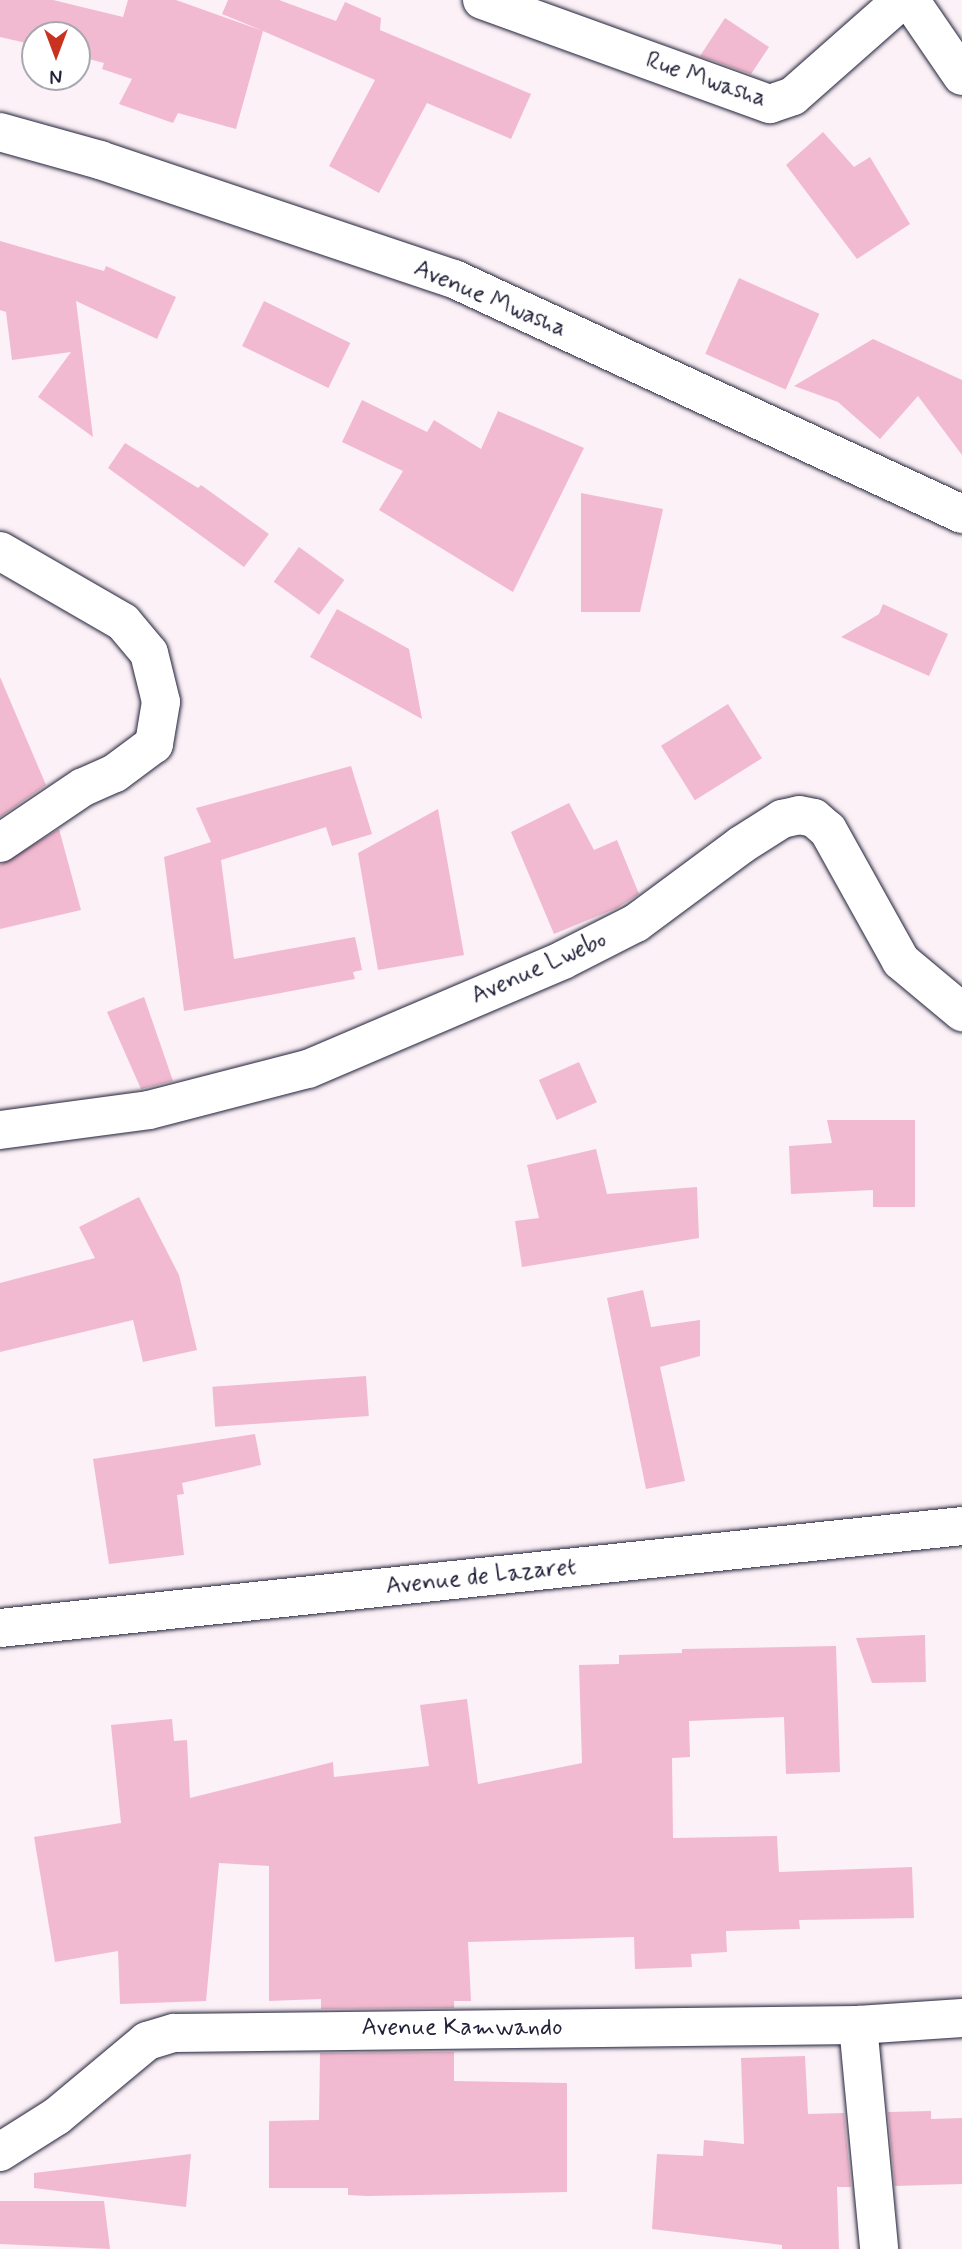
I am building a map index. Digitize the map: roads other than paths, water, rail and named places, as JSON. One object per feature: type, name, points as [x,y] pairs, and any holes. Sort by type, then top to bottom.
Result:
[{"type":"street","name":"Rue Mwasha","points":[[482,0],[776,104],[793,96],[902,0]]},
{"type":"street","points":[[910,0],[962,76]]},
{"type":"street","name":"Avenue Mwasha","points":[[0,132],[100,160],[454,279],[962,514]]},
{"type":"street","points":[[0,843],[83,788],[115,773],[154,744],[161,702],[149,653],[123,622],[6,554]]},
{"type":"street","name":"Avenue Lwebo","points":[[0,1130],[149,1110],[308,1069],[563,960],[636,923],[741,845],[782,818],[799,815],[814,818],[828,830],[901,961],[962,1012]]},
{"type":"street","name":"Avenue de Lazaret","points":[[0,1628],[962,1526]]},
{"type":"street","name":"Avenue Kamwando","points":[[0,2152],[57,2116],[147,2041],[174,2033],[858,2025],[962,2018]]},
{"type":"street","points":[[858,2025],[879,2249]]}]
